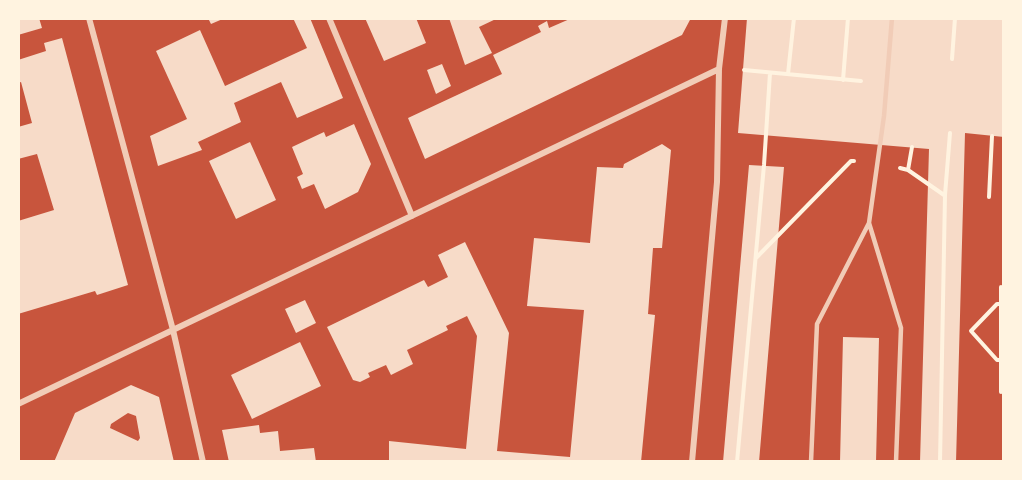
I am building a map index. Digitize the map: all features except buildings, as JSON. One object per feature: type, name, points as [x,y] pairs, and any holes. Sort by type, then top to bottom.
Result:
[{"type":"street","points":[[89,18],[172,330],[203,462]]},
{"type":"street","points":[[328,18],[412,216]]},
{"type":"street","points":[[692,462],[717,182],[719,69],[725,18]]},
{"type":"street","points":[[18,404],[719,69]]},
{"type":"lane","points":[[811,462],[816,324],[869,223],[884,116],[892,18]]},
{"type":"lane","points":[[869,223],[901,328],[896,462]]},
{"type":"path","points":[[788,74],[794,18]]},
{"type":"path","points":[[843,80],[848,18]]},
{"type":"path","points":[[952,59],[955,18]]},
{"type":"path","points":[[719,69],[861,81]]},
{"type":"path","points":[[737,462],[770,73]]},
{"type":"path","points":[[940,462],[945,195],[950,133]]},
{"type":"path","points":[[989,197],[992,136]]},
{"type":"path","points":[[908,170],[912,147]]},
{"type":"path","points":[[756,258],[851,161],[877,163],[908,170],[945,195]]},
{"type":"path","points":[[1001,287],[1001,392]]},
{"type":"path","points":[[1001,304],[998,304],[971,332],[997,360],[1001,360]]}]
